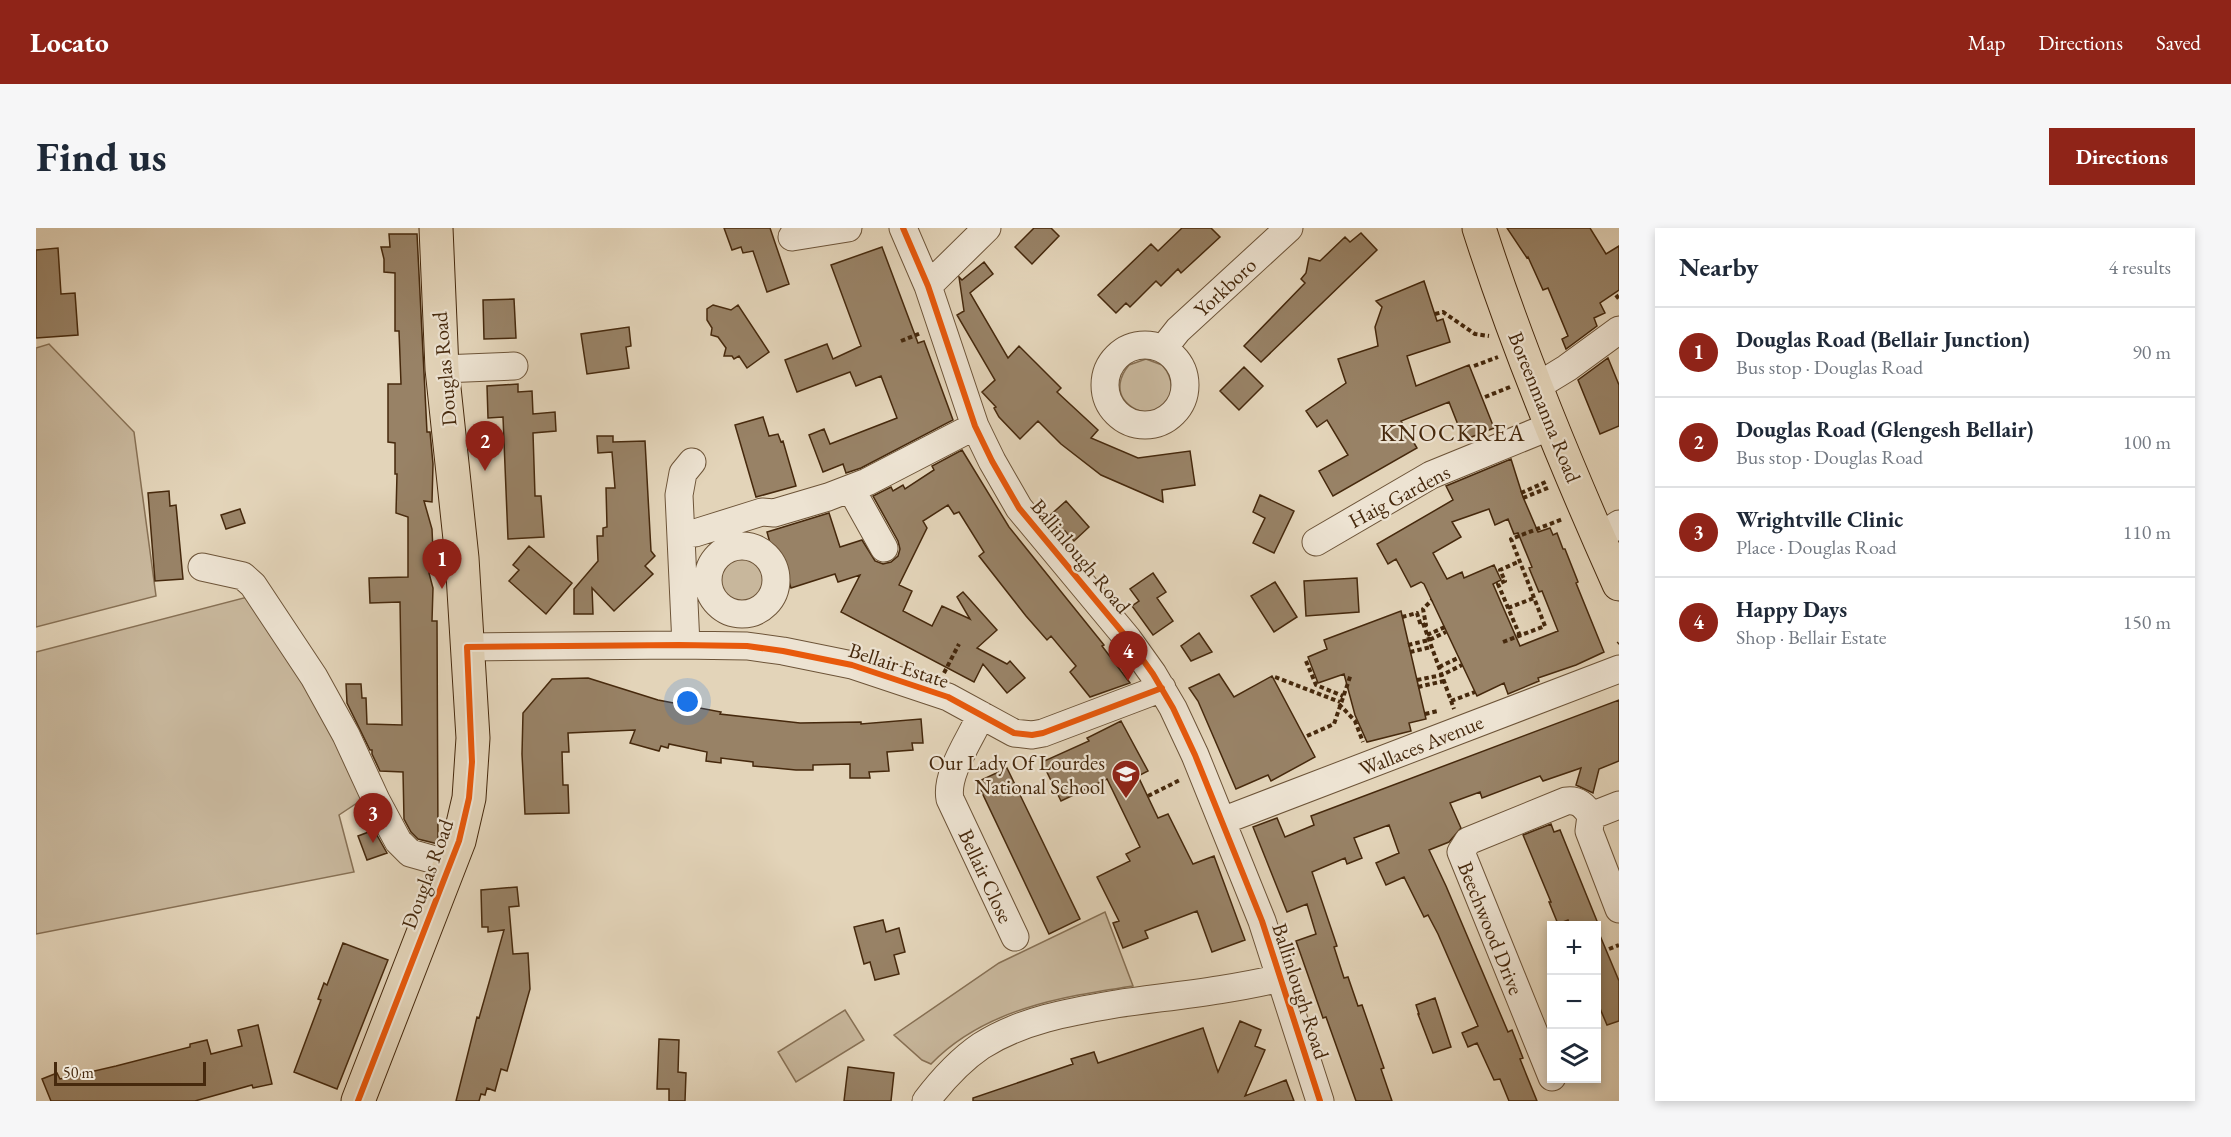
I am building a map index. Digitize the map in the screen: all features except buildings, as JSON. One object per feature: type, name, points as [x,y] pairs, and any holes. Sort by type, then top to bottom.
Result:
[{"type":"main road","name":"Douglas Road","points":[[358,1101],[466,815],[472,762],[462,558],[442,369],[436,228]]},
{"type":"main road","name":"Boreenmanna Road","points":[[1479,228],[1509,315],[1524,386],[1551,426],[1609,531],[1619,584]]},
{"type":"street","points":[[792,237],[848,228]]},
{"type":"street","name":"Ballinlough Road","points":[[903,228],[928,286],[975,426],[992,461],[1019,508],[1105,609],[1162,688],[1187,737],[1262,921],[1320,1101]]},
{"type":"street","points":[[928,286],[987,228]]},
{"type":"street","name":"Yorkboro","points":[[1163,349],[1178,330],[1289,228]]},
{"type":"street","points":[[1524,386],[1567,369],[1619,330]]},
{"type":"street","points":[[442,369],[514,366]]},
{"type":"street","points":[[682,535],[762,512],[774,513],[851,489],[883,475],[975,426]]},
{"type":"street","name":"Haig Gardens","points":[[1316,542],[1431,476],[1551,426]]},
{"type":"street","points":[[686,645],[680,495],[683,473],[692,462]]},
{"type":"street","points":[[851,489],[884,548]]},
{"type":"street","points":[[710,528],[735,550],[774,513]]},
{"type":"street","points":[[202,567],[243,576],[253,585],[314,677],[346,735],[398,842],[410,853],[449,864]]},
{"type":"street","name":"Bellair Estate","points":[[467,647],[747,646],[820,657],[948,697],[1014,733],[1032,735],[1086,718],[1162,688]]},
{"type":"street","name":"Wallaces Avenue","points":[[1222,821],[1619,669]]},
{"type":"street","name":"Bellair Close","points":[[981,715],[952,775],[949,792],[1015,938]]},
{"type":"street","name":"Beechwood Drive","points":[[1547,1066],[1461,852],[1468,841],[1566,801],[1581,803],[1591,816]]},
{"type":"street","points":[[1619,805],[1591,816],[1589,831],[1619,909]]},
{"type":"street","points":[[926,1101],[946,1075],[966,1058],[990,1042],[1030,1023],[1087,1009],[1242,986],[1280,978]]},
{"type":"path","points":[[1435,314],[1443,312],[1475,334],[1493,335]]},
{"type":"path","points":[[902,341],[922,332]]},
{"type":"path","points":[[1474,366],[1500,356]]},
{"type":"path","points":[[1485,397],[1524,386]]},
{"type":"path","points":[[1521,493],[1551,480]]},
{"type":"path","points":[[1523,498],[1553,486]]},
{"type":"path","points":[[1503,642],[1545,626],[1511,539],[1566,518]]},
{"type":"path","points":[[1520,561],[1500,570],[1505,581],[1498,584],[1520,636]]},
{"type":"path","points":[[1508,608],[1534,597]]},
{"type":"path","points":[[1423,625],[1426,625],[1423,609],[1432,600]]},
{"type":"path","points":[[1402,617],[1417,613],[1461,729]]},
{"type":"path","points":[[1408,645],[1445,629]]},
{"type":"path","points":[[940,681],[959,644]]},
{"type":"path","points":[[1410,652],[1431,647]]},
{"type":"path","points":[[1439,667],[1458,658]]},
{"type":"path","points":[[1306,661],[1316,685],[1343,696]]},
{"type":"path","points":[[1417,680],[1442,675],[1462,665]]},
{"type":"path","points":[[1307,736],[1334,724],[1351,674]]},
{"type":"path","points":[[1275,677],[1340,703],[1355,721],[1371,765]]},
{"type":"path","points":[[1418,687],[1444,681]]},
{"type":"path","points":[[1451,701],[1475,692]]},
{"type":"path","points":[[1148,796],[1189,776]]},
{"type":"path","points":[[1610,949],[1619,945]]},
{"type":"shaded area","points":[[49,344],[134,432],[156,596],[36,627],[36,348]]},
{"type":"shaded area","points":[[1146,359],[1162,365],[1171,384],[1167,404],[1156,413],[1145,412],[1129,405],[1123,399],[1120,391],[1123,374],[1129,365]]},
{"type":"shaded area","points":[[739,553],[754,558],[764,570],[766,577],[766,593],[762,600],[753,604],[735,604],[722,595],[718,588],[719,569]]},
{"type":"shaded area","points":[[255,595],[375,791],[339,815],[354,872],[36,934],[36,652]]},
{"type":"shaded area","points":[[1105,912],[1133,986],[1051,1001],[999,1018],[952,1045],[931,1064],[922,1060],[894,1035],[999,963]]},
{"type":"shaded area","points":[[845,1010],[864,1040],[796,1082],[778,1052]]},
{"type":"cycle path","points":[[903,228],[928,286],[975,426],[992,461],[1019,508],[1128,639],[1153,674],[1173,708],[1195,755],[1262,921],[1320,1101]]},
{"type":"cycle path","points":[[358,1101],[459,841],[469,798],[472,762],[467,647],[679,645],[747,646],[783,651],[852,665],[948,697],[1014,733],[1032,735],[1043,733],[1162,688]]},
{"type":"place","name":"Douglas Road (Glengesh Bellair)","points":[[485,471]]},
{"type":"place","name":"Douglas Road (Bellair Junction)","points":[[442,589]]},
{"type":"place","name":"Happy Days","points":[[1128,681]]},
{"type":"place","name":"Our Lady Of Lourdes National School","points":[[1126,800]]},
{"type":"place","name":"Wrightville Clinic","points":[[373,843]]},
{"type":"district","name":"KNOCKREA","points":[[1453,432]]}]
